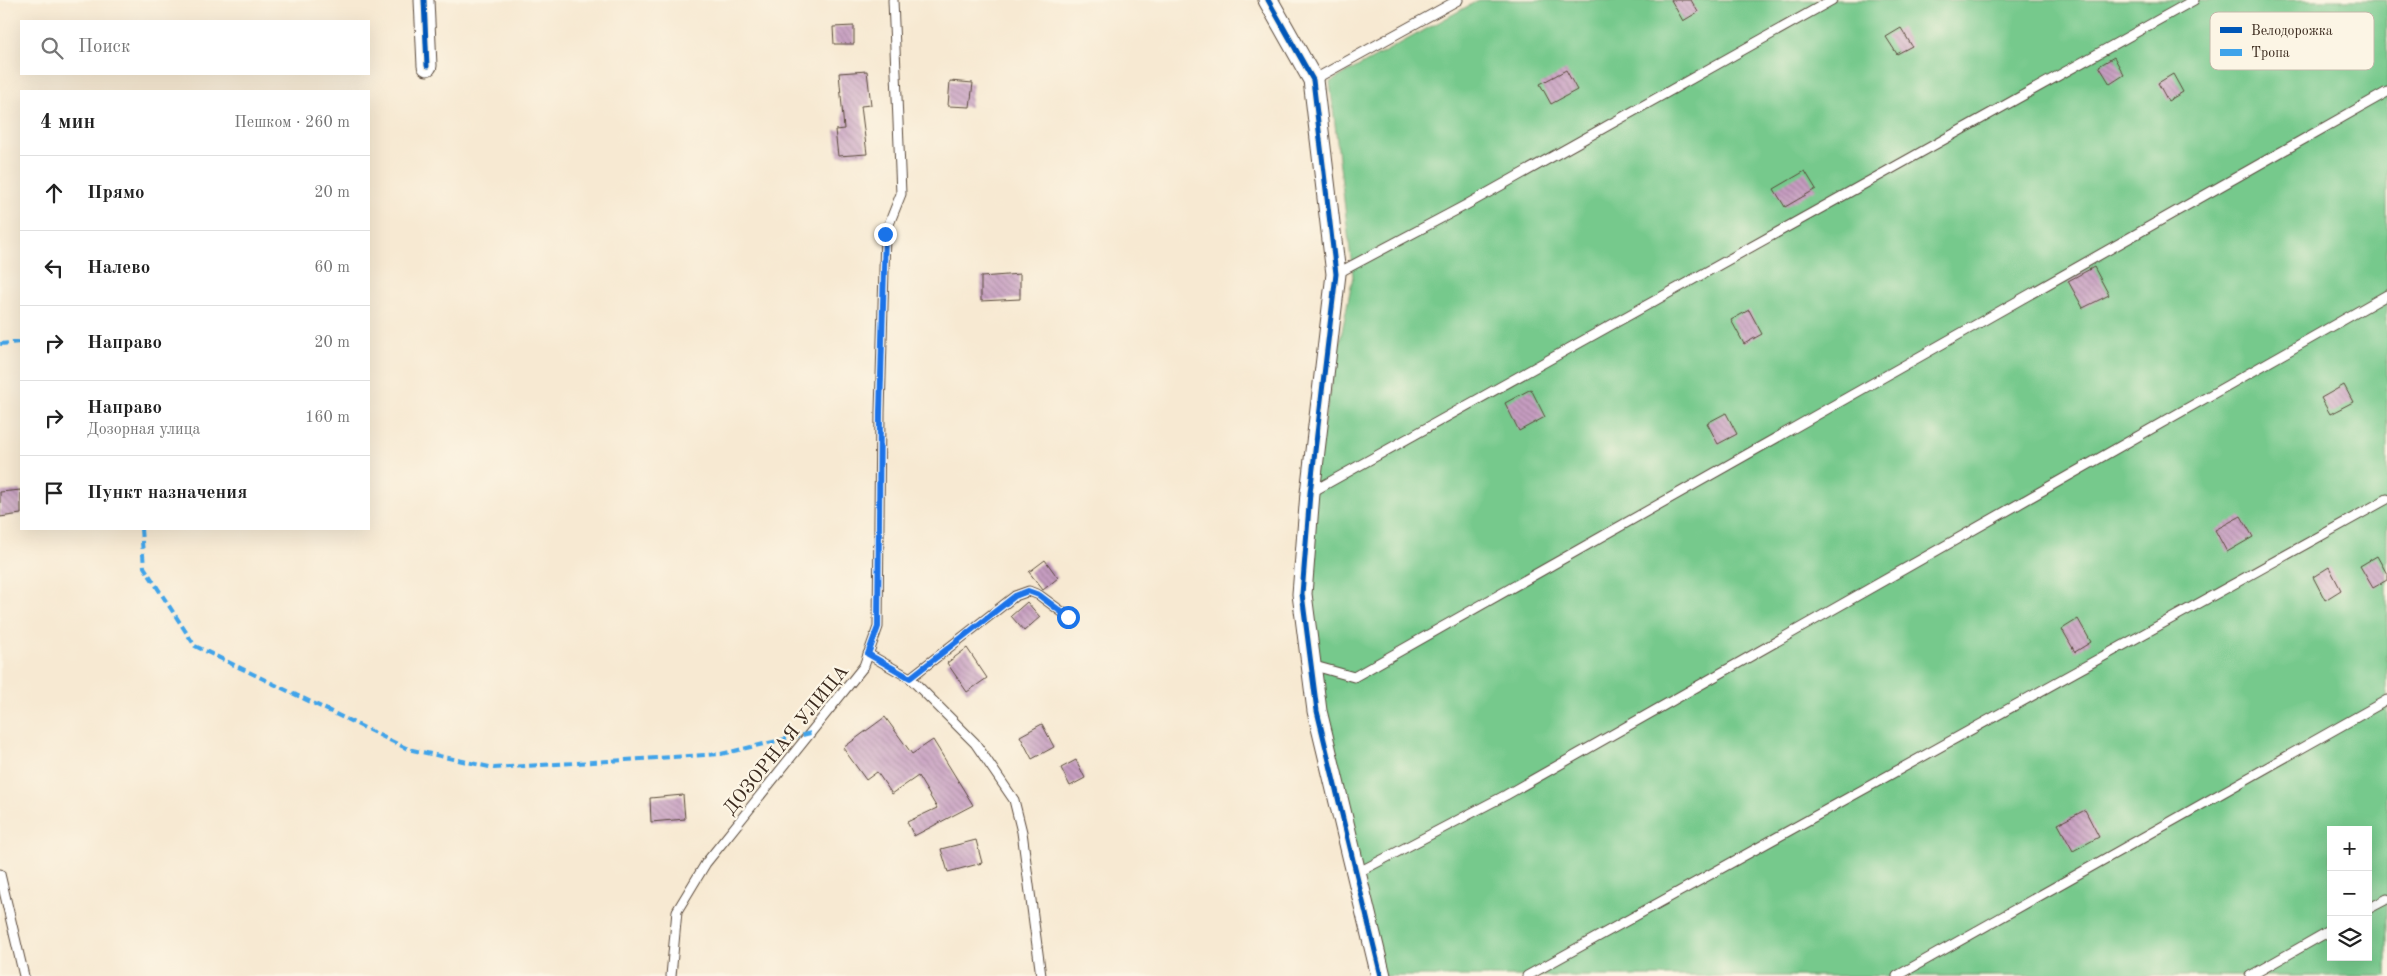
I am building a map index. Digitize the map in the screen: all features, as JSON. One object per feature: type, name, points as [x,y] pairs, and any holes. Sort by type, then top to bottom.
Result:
[{"type":"street","points":[[424,0],[427,66]]},
{"type":"street","points":[[1268,0],[1313,80],[1336,274],[1310,493],[1302,594],[1317,711],[1381,976]]},
{"type":"lane","name":"ДОЗОРНАЯ УЛИЦА","points":[[671,976],[677,911],[706,863],[864,666],[878,627],[880,412],[885,234],[901,194],[893,0]]},
{"type":"lane","points":[[1313,80],[1458,0]]},
{"type":"lane","points":[[1336,274],[1466,205],[1832,0]]},
{"type":"lane","points":[[1310,493],[2194,0]]},
{"type":"lane","points":[[1310,665],[1354,677],[2387,92]]},
{"type":"lane","points":[[1357,872],[1506,795],[2387,295]]},
{"type":"lane","points":[[1527,976],[2387,499]]},
{"type":"lane","points":[[910,678],[1015,596],[1028,591],[1039,595],[1068,617]]},
{"type":"lane","points":[[868,654],[910,678],[974,743],[1014,800],[1022,832],[1041,976]]},
{"type":"lane","points":[[1896,976],[2387,700]]},
{"type":"lane","points":[[0,874],[24,976]]},
{"type":"lane","points":[[2372,907],[2387,899]]},
{"type":"lane","points":[[2250,976],[2327,932]]},
{"type":"green space","points":[[1479,0],[2387,0],[2387,976],[1381,976],[1310,665],[1310,493],[1353,276],[1330,82]]},
{"type":"building","points":[[1671,0],[1691,0],[1698,12],[1683,21]]},
{"type":"building","points":[[854,26],[854,44],[834,44],[833,27]]},
{"type":"building","points":[[1901,28],[1912,46],[1897,54],[1886,37]]},
{"type":"building","points":[[2114,57],[2124,75],[2110,84],[2099,66]]},
{"type":"building","points":[[1566,70],[1577,90],[1551,104],[1540,84]]},
{"type":"building","points":[[867,71],[871,105],[861,106],[867,154],[838,156],[835,130],[844,129],[839,73]]},
{"type":"building","points":[[2173,74],[2183,92],[2168,101],[2158,83]]},
{"type":"building","points":[[950,81],[973,83],[970,107],[948,106]]},
{"type":"building","points":[[1805,171],[1816,189],[1785,207],[1774,189]]},
{"type":"building","points":[[2094,267],[2109,295],[2083,308],[2068,281]]},
{"type":"building","points":[[1020,274],[1020,299],[981,301],[981,277]]},
{"type":"building","points":[[1749,310],[1762,334],[1744,344],[1731,320]]},
{"type":"building","points":[[2344,385],[2353,402],[2330,414],[2321,398]]},
{"type":"building","points":[[1531,389],[1545,417],[1519,431],[1505,403]]},
{"type":"building","points":[[1726,413],[1737,434],[1718,444],[1707,423]]},
{"type":"building","points":[[20,490],[20,514],[0,517],[0,492]]},
{"type":"building","points":[[2241,516],[2253,537],[2227,552],[2215,530]]},
{"type":"building","points":[[2377,556],[2387,574],[2387,580],[2373,588],[2360,566]]},
{"type":"building","points":[[1045,560],[1058,578],[1043,590],[1029,572]]},
{"type":"building","points":[[2329,567],[2341,590],[2325,600],[2313,577]]},
{"type":"building","points":[[1027,602],[1040,617],[1024,631],[1011,616]]},
{"type":"building","points":[[2078,619],[2091,642],[2075,652],[2062,629]]},
{"type":"building","points":[[967,648],[987,678],[967,692],[947,663]]},
{"type":"building","points":[[885,717],[912,754],[933,740],[973,805],[914,836],[907,822],[937,808],[918,776],[892,794],[877,772],[866,780],[843,748]]},
{"type":"building","points":[[1042,724],[1054,747],[1032,759],[1020,736]]},
{"type":"building","points":[[1076,760],[1085,778],[1070,786],[1061,768]]},
{"type":"building","points":[[683,795],[685,819],[651,822],[650,798]]},
{"type":"building","points":[[2085,810],[2099,837],[2073,851],[2058,824]]},
{"type":"building","points":[[976,840],[982,863],[948,872],[941,849]]},
{"type":"marked path","points":[[0,344],[20,342]]},
{"type":"marked path","points":[[141,530],[144,567],[195,646],[408,749],[494,768],[721,754],[811,733]]},
{"type":"cycle path","points":[[424,0],[427,66]]},
{"type":"cycle path","points":[[1268,0],[1313,80],[1336,274],[1310,493],[1302,594],[1317,711],[1381,976]]},
{"type":"route","points":[[885,234],[880,412],[878,627],[868,654],[910,678],[1015,596],[1028,591],[1039,595],[1068,617]]}]
